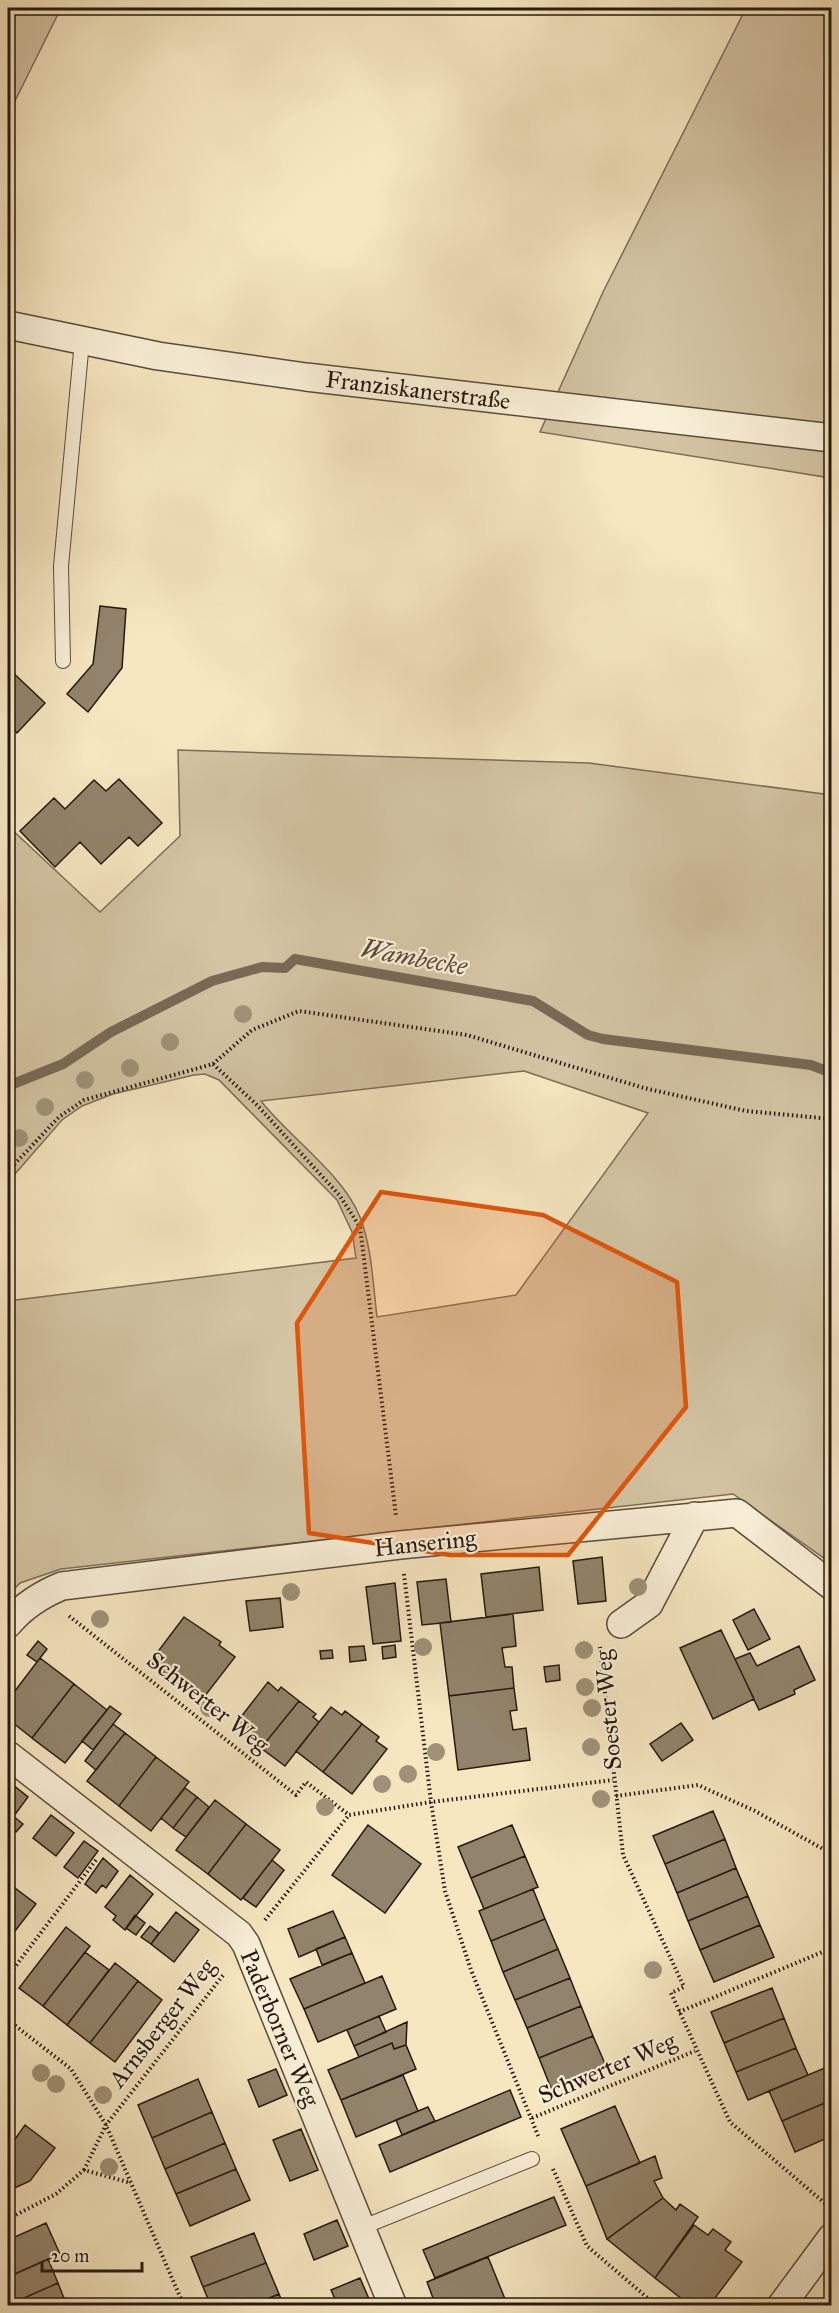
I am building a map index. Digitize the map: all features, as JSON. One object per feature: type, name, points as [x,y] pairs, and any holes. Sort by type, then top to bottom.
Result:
[{"type":"street","name":"Franziskanerstraße","points":[[8,325],[158,356],[306,377],[831,438]]},
{"type":"street","name":"Hansering","points":[[8,1624],[18,1612],[41,1594],[62,1586],[400,1545],[737,1513],[831,1586]]},
{"type":"street","name":"Soester Weg","points":[[621,1624],[649,1604],[695,1516]]},
{"type":"street","name":"Paderborner Weg","points":[[8,1755],[240,1934],[363,2227],[393,2306]]},
{"type":"street","points":[[781,2306],[831,2237]]},
{"type":"lane","points":[[63,661],[61,566],[82,341]]},
{"type":"lane","points":[[363,2227],[532,2159]]},
{"type":"path","points":[[8,1171],[59,1117],[84,1100],[213,1064],[252,1030],[299,1011],[466,1035],[645,1088],[746,1111],[831,1119]]},
{"type":"path","name":"Schwerter Weg","points":[[213,1064],[257,1105],[340,1196],[360,1227],[431,1802],[449,1902],[471,1970],[542,2144]]},
{"type":"path","name":"Schwerter Weg","points":[[41,1594],[296,1795],[306,1782],[349,1815]]},
{"type":"path","name":"Soester Weg","points":[[621,1624],[600,1640],[623,1855],[684,1987],[670,1993],[730,2122],[831,2210]]},
{"type":"path","points":[[246,1944],[349,1815],[431,1802],[614,1780]]},
{"type":"path","name":"Soester Weg","points":[[616,1796],[699,1785],[756,1811],[831,1854]]},
{"type":"path","points":[[8,1976],[114,1837]]},
{"type":"path","name":"Arnsberger Weg","points":[[8,2218],[56,2194],[84,2170],[106,2125],[246,1944]]},
{"type":"path","points":[[679,2012],[831,1948]]},
{"type":"path","name":"Arnsberger Weg","points":[[8,2020],[71,2069],[106,2125],[184,2306]]},
{"type":"path","name":"Schwerter Weg","points":[[532,2118],[695,2051]]},
{"type":"path","points":[[550,2163],[587,2246],[657,2306]]},
{"type":"path","points":[[84,2170],[132,2183]]},
{"type":"highlighted area","points":[[381,1192],[543,1215],[677,1282],[686,1407],[568,1555],[450,1555],[309,1533],[297,1323]]},
{"type":"shaded area","points":[[8,8],[61,8],[8,115]]},
{"type":"shaded area","points":[[746,8],[831,8],[831,478],[540,432],[603,292]]},
{"type":"shaded area","points":[[178,750],[589,763],[831,795],[831,1563],[733,1494],[61,1569],[20,1583],[8,1596],[8,1301],[356,1258],[352,1232],[337,1200],[219,1080],[205,1074],[113,1094],[82,1106],[62,1120],[8,1182],[8,826],[100,912],[180,836]],"holes":[[[524,1071],[648,1113],[516,1295],[377,1317],[367,1241],[360,1217],[352,1201],[329,1171],[261,1101]]]},
{"type":"building","points":[[100,606],[126,609],[122,668],[88,712],[67,694],[93,664]]},
{"type":"building","points":[[8,668],[45,703],[17,733],[8,723]]},
{"type":"building","points":[[119,779],[162,823],[138,846],[129,837],[101,864],[80,842],[55,867],[20,831],[54,798],[65,809],[94,780],[106,791]]},
{"type":"building","points":[[602,1557],[606,1601],[578,1604],[573,1561]]},
{"type":"building","points":[[539,1567],[543,1610],[486,1617],[481,1574]]},
{"type":"building","points":[[446,1579],[451,1622],[422,1625],[417,1582]]},
{"type":"building","points":[[395,1583],[401,1641],[373,1644],[366,1587]]},
{"type":"building","points":[[280,1598],[283,1627],[250,1631],[246,1601]]},
{"type":"building","points":[[754,1609],[770,1639],[748,1650],[733,1620]]},
{"type":"building","points":[[513,1614],[516,1646],[502,1648],[505,1667],[512,1667],[514,1688],[449,1696],[440,1623]]},
{"type":"building","points":[[184,1617],[221,1642],[219,1645],[235,1657],[201,1701],[150,1662]]},
{"type":"building","points":[[721,1630],[754,1699],[713,1719],[680,1648]]},
{"type":"building","points":[[38,1641],[47,1649],[37,1662],[27,1655]]},
{"type":"building","points":[[395,1645],[396,1657],[383,1659],[382,1647]]},
{"type":"building","points":[[364,1646],[366,1660],[350,1662],[349,1647]]},
{"type":"building","points":[[799,1646],[815,1680],[794,1690],[795,1694],[759,1710],[735,1659],[750,1653],[757,1666]]},
{"type":"building","points":[[332,1650],[333,1658],[321,1659],[320,1651]]},
{"type":"building","points":[[40,1658],[74,1684],[32,1738],[8,1719],[8,1700]]},
{"type":"building","points":[[559,1665],[560,1680],[546,1682],[544,1667]]},
{"type":"building","points":[[268,1682],[278,1691],[281,1687],[299,1701],[261,1748],[234,1726]]},
{"type":"building","points":[[74,1684],[107,1710],[65,1763],[32,1738]]},
{"type":"building","points":[[514,1688],[517,1710],[510,1711],[513,1730],[526,1728],[530,1760],[458,1770],[449,1696]]},
{"type":"building","points":[[299,1701],[316,1714],[313,1717],[319,1722],[285,1766],[261,1748]]},
{"type":"building","points":[[110,1706],[121,1714],[93,1750],[82,1741]]},
{"type":"building","points":[[331,1707],[342,1715],[345,1711],[362,1724],[323,1772],[296,1751]]},
{"type":"building","points":[[681,1723],[693,1740],[662,1761],[650,1744]]},
{"type":"building","points":[[113,1724],[125,1733],[96,1770],[85,1761]]},
{"type":"building","points":[[362,1724],[379,1737],[376,1741],[387,1749],[352,1794],[323,1772]]},
{"type":"building","points":[[125,1733],[156,1757],[119,1806],[87,1781]]},
{"type":"building","points":[[156,1757],[189,1782],[151,1831],[119,1806]]},
{"type":"building","points":[[8,1781],[28,1797],[8,1824]]},
{"type":"building","points":[[185,1788],[197,1797],[173,1828],[161,1818]]},
{"type":"building","points":[[197,1797],[209,1807],[186,1837],[173,1828]]},
{"type":"building","points":[[215,1800],[246,1824],[208,1874],[176,1850]]},
{"type":"building","points":[[713,1811],[725,1839],[665,1864],[653,1836]]},
{"type":"building","points":[[51,1815],[74,1833],[56,1856],[33,1838]]},
{"type":"building","points":[[13,1816],[23,1824],[16,1832],[8,1826]]},
{"type":"building","points":[[246,1824],[280,1850],[241,1900],[208,1874]]},
{"type":"building","points":[[368,1825],[421,1864],[385,1913],[332,1875]]},
{"type":"building","points":[[512,1825],[525,1856],[471,1878],[458,1847]]},
{"type":"building","points":[[725,1839],[736,1868],[677,1893],[665,1864]]},
{"type":"building","points":[[84,1841],[98,1851],[78,1878],[64,1867]]},
{"type":"building","points":[[525,1856],[538,1887],[484,1909],[471,1878]]},
{"type":"building","points":[[103,1858],[118,1871],[106,1888],[102,1885],[96,1893],[85,1884]]},
{"type":"building","points":[[272,1860],[284,1870],[256,1907],[243,1898]]},
{"type":"building","points":[[736,1868],[748,1896],[688,1921],[677,1893]]},
{"type":"building","points":[[130,1875],[153,1894],[125,1930],[113,1920],[116,1916],[105,1907]]},
{"type":"building","points":[[11,1885],[36,1904],[8,1940],[8,1889]]},
{"type":"building","points":[[533,1889],[545,1919],[491,1941],[479,1911]]},
{"type":"building","points":[[748,1896],[760,1925],[700,1950],[688,1921]]},
{"type":"building","points":[[333,1911],[345,1937],[299,1957],[288,1929]]},
{"type":"building","points":[[176,1912],[199,1930],[174,1962],[151,1944]]},
{"type":"building","points":[[135,1915],[145,1923],[136,1935],[126,1928]]},
{"type":"building","points":[[545,1919],[558,1949],[503,1972],[491,1941]]},
{"type":"building","points":[[760,1925],[774,1957],[714,1982],[700,1950]]},
{"type":"building","points":[[150,1926],[159,1933],[151,1944],[141,1937]]},
{"type":"building","points":[[66,1927],[90,1946],[43,2006],[19,1988]]},
{"type":"building","points":[[345,1937],[352,1953],[322,1965],[316,1949]]},
{"type":"building","points":[[558,1949],[570,1978],[515,2000],[503,1972]]},
{"type":"building","points":[[85,1952],[109,1970],[67,2025],[43,2006]]},
{"type":"building","points":[[352,1953],[365,1983],[304,2009],[290,1979]]},
{"type":"building","points":[[115,1963],[138,1981],[90,2043],[67,2025]]},
{"type":"building","points":[[382,1976],[396,2009],[318,2042],[304,2009]]},
{"type":"building","points":[[570,1978],[581,2006],[527,2028],[515,2000]]},
{"type":"building","points":[[138,1981],[162,2000],[115,2062],[90,2043]]},
{"type":"building","points":[[772,1988],[784,2018],[724,2043],[711,2012]]},
{"type":"building","points":[[581,2006],[593,2036],[539,2058],[527,2028]]},
{"type":"building","points":[[379,2016],[386,2032],[354,2046],[347,2030]]},
{"type":"building","points":[[784,2018],[796,2048],[736,2072],[724,2043]]},
{"type":"building","points":[[407,2022],[406,2045],[394,2049],[392,2043],[359,2057],[354,2046]]},
{"type":"building","points":[[593,2036],[606,2066],[551,2088],[539,2058]]},
{"type":"building","points":[[392,2043],[394,2049],[406,2045],[416,2069],[341,2100],[328,2070]]},
{"type":"building","points":[[796,2048],[808,2075],[748,2100],[736,2072]]},
{"type":"building","points":[[832,2065],[832,2100],[782,2121],[769,2091]]},
{"type":"building","points":[[276,2069],[287,2095],[259,2107],[248,2080]]},
{"type":"building","points":[[403,2075],[418,2111],[356,2137],[341,2100]]},
{"type":"building","points":[[198,2079],[212,2112],[152,2138],[138,2105]]},
{"type":"building","points":[[510,2090],[521,2117],[390,2172],[379,2145]]},
{"type":"building","points":[[832,2100],[832,2136],[795,2152],[782,2121]]},
{"type":"building","points":[[615,2106],[640,2163],[586,2186],[561,2129]]},
{"type":"building","points":[[428,2107],[435,2121],[402,2135],[396,2120]]},
{"type":"building","points":[[212,2112],[225,2143],[165,2169],[152,2138]]},
{"type":"building","points":[[25,2125],[55,2148],[30,2181],[8,2191],[8,2149]]},
{"type":"building","points":[[301,2129],[318,2170],[290,2181],[273,2140]]},
{"type":"building","points":[[225,2143],[236,2169],[176,2194],[165,2169]]},
{"type":"building","points":[[655,2156],[662,2178],[654,2181],[663,2198],[607,2239],[586,2186]]},
{"type":"building","points":[[236,2169],[250,2200],[190,2226],[176,2194]]},
{"type":"building","points":[[554,2197],[566,2225],[435,2278],[423,2250]]},
{"type":"building","points":[[663,2198],[676,2210],[680,2204],[698,2217],[655,2278],[607,2239]]},
{"type":"building","points":[[337,2220],[348,2246],[314,2260],[304,2234]]},
{"type":"building","points":[[46,2223],[60,2254],[8,2277],[8,2240]]},
{"type":"building","points":[[694,2225],[708,2235],[713,2229],[731,2242],[725,2250],[742,2262],[709,2306],[691,2306],[655,2278]]},
{"type":"building","points":[[254,2233],[266,2263],[203,2287],[191,2257]]},
{"type":"building","points":[[488,2257],[505,2299],[489,2306],[436,2306],[427,2282]]},
{"type":"building","points":[[48,2259],[58,2283],[8,2305],[8,2277]]},
{"type":"building","points":[[266,2263],[279,2294],[250,2306],[211,2306],[203,2287]]},
{"type":"building","points":[[360,2278],[372,2306],[338,2306],[331,2290]]},
{"type":"building","points":[[58,2283],[67,2306],[8,2306],[8,2305]]},
{"type":"building","points":[[279,2294],[284,2306],[250,2306]]},
{"type":"waterway","name":"Wambecke","points":[[8,1086],[63,1064],[111,1032],[212,981],[262,967],[285,968],[295,959],[533,1001],[588,1035],[603,1039],[811,1065],[832,1073]]}]
